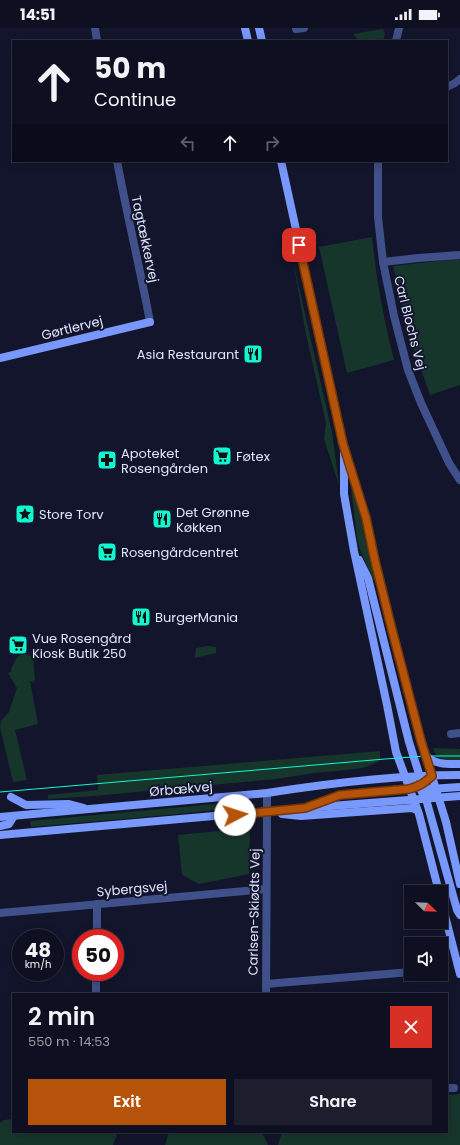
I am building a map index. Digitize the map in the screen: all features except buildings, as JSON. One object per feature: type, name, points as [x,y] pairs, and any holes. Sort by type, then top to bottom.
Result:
[{"type":"main road","points":[[245,28],[248,40]]},
{"type":"main road","points":[[259,28],[262,40]]},
{"type":"main road","points":[[281,162],[343,444],[366,518],[388,612],[432,776],[425,788]]},
{"type":"main road","name":"Gørtlervej","points":[[0,358],[150,322]]},
{"type":"main road","points":[[343,444],[344,494],[354,551],[396,752],[417,810],[437,885]]},
{"type":"main road","points":[[354,551],[368,578],[408,738],[425,788],[457,910],[460,915]]},
{"type":"main road","points":[[426,756],[432,761],[439,763],[460,764]]},
{"type":"main road","name":"Ørbækvej","points":[[0,835],[413,800],[425,788],[432,776],[460,775]]},
{"type":"main road","name":"Ørbækvej","points":[[0,818],[267,793],[404,776],[425,788],[438,798],[460,796]]},
{"type":"main road","points":[[305,808],[340,795],[409,789],[460,787]]},
{"type":"main road","points":[[425,788],[438,798],[446,822],[460,884]]},
{"type":"main road","points":[[11,797],[26,805],[69,804],[93,810]]},
{"type":"main road","points":[[267,812],[302,816],[412,808],[417,810]]},
{"type":"main road","points":[[0,826],[9,824],[14,816]]},
{"type":"main road","points":[[448,927],[460,974]]},
{"type":"street","points":[[95,28],[96,40]]},
{"type":"street","points":[[396,40],[399,28]]},
{"type":"street","points":[[448,87],[456,83],[460,79]]},
{"type":"street","name":"Tagtækkervej","points":[[117,162],[150,322]]},
{"type":"street","name":"Carl Blochs Vej","points":[[378,162],[378,208],[383,262],[394,316],[408,370],[430,423],[449,463],[460,480]]},
{"type":"street","points":[[383,262],[460,255]]},
{"type":"street","points":[[451,734],[460,733]]},
{"type":"street","name":"Carlsen-Skiødts Vej","points":[[266,993],[267,793]]},
{"type":"street","name":"Sybergsvej","points":[[0,913],[266,889]]},
{"type":"street","points":[[97,904],[97,929]]},
{"type":"street","name":"Carlsen-Skiødts Vej","points":[[266,984],[404,973]]},
{"type":"street","points":[[96,981],[96,993]]},
{"type":"green space","points":[[383,29],[385,34],[383,40],[358,40],[353,34]]},
{"type":"green space","points":[[372,237],[381,299],[394,360],[347,373],[319,247]]},
{"type":"green space","points":[[457,259],[460,260],[460,385],[430,395],[410,338],[393,266]]},
{"type":"green space","points":[[293,261],[332,432],[339,485],[324,439],[326,423],[306,334]]},
{"type":"green space","points":[[352,478],[375,584],[357,539],[350,479]]},
{"type":"green space","points":[[207,646],[216,647],[216,653],[195,658],[196,648]]},
{"type":"green space","points":[[22,653],[31,656],[33,659],[35,680],[33,682],[30,681],[38,724],[15,730],[27,780],[13,782],[0,727],[1,721],[9,712],[17,688],[8,673],[11,672],[15,661]]},
{"type":"green space","points":[[433,748],[460,749],[460,760],[447,760],[440,758],[437,756]]},
{"type":"green space","points":[[380,751],[380,761],[366,767],[356,769],[314,773],[276,779],[48,799],[48,795],[98,790],[97,775]]},
{"type":"green space","points":[[248,801],[258,805],[178,814],[31,827],[30,821]]},
{"type":"green space","points":[[250,828],[249,874],[199,884],[182,875],[178,835]]},
{"type":"green space","points":[[460,1094],[460,1145],[278,1145],[282,1133],[448,1133],[448,1095]]},
{"type":"green space","points":[[12,1119],[12,1133],[118,1133],[113,1145],[0,1145],[0,1123],[4,1120]]},
{"type":"green space","points":[[169,1133],[262,1133],[268,1145],[165,1145]]},
{"type":"tram line","points":[[0,792],[385,759],[426,756],[460,756]]},
{"type":"place","name":"Asia Restaurant","points":[[253,354]]},
{"type":"place","name":"Føtex","points":[[222,456]]},
{"type":"place","name":"Apoteket Rosengården","points":[[107,460]]},
{"type":"place","name":"Store Torv","points":[[25,514]]},
{"type":"place","name":"Det Grønne Køkken","points":[[162,519]]},
{"type":"place","name":"Rosengårdcentret","points":[[107,552]]},
{"type":"place","name":"BurgerMania","points":[[141,617]]},
{"type":"place","name":"Vue Rosengård Kiosk Butik 250","points":[[18,645]]},
{"type":"route","points":[[235,815],[305,808],[340,795],[409,789],[419,787],[432,776],[421,741],[391,626],[366,518],[343,444],[299,245]]}]
